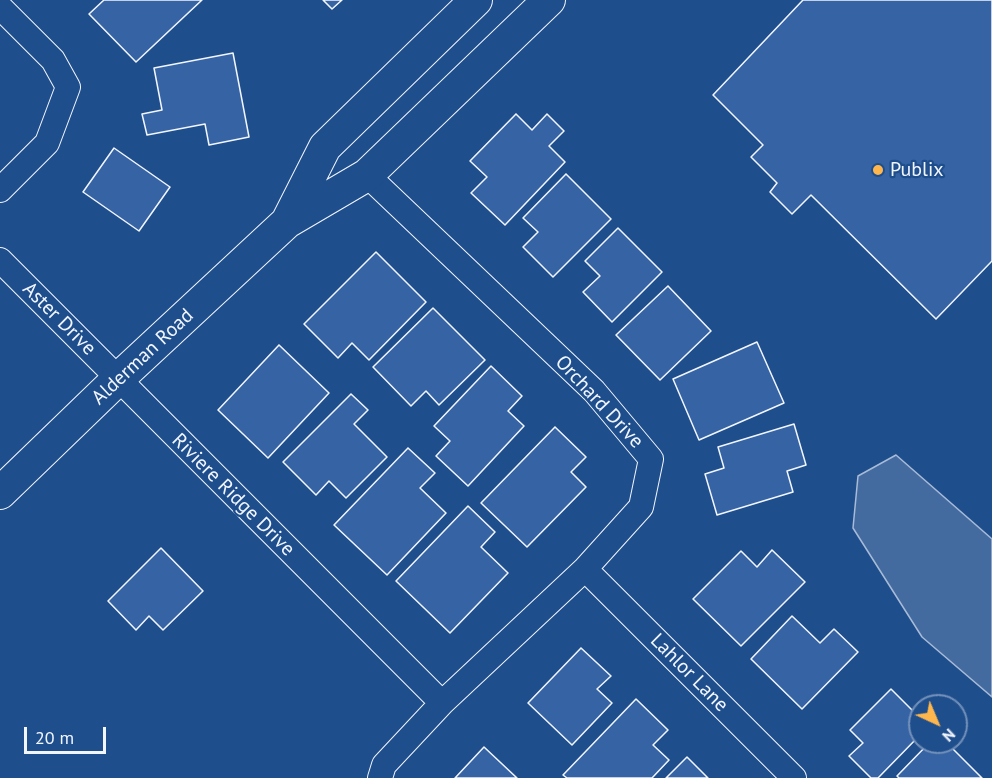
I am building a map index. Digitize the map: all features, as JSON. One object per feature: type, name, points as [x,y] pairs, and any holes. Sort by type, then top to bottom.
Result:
[{"type":"street","name":"Alderman Road","points":[[287,222],[325,147],[476,0]]},
{"type":"street","name":"Alderman Road","points":[[0,493],[118,379],[287,222],[367,175],[549,0]]},
{"type":"street","points":[[0,7],[53,60],[68,87],[46,143],[0,190]]},
{"type":"street","name":"Orchard Drive","points":[[367,175],[594,390],[651,459],[641,507],[585,568],[442,703],[384,765],[380,778]]},
{"type":"street","name":"Aster Drive","points":[[0,260],[118,379]]},
{"type":"street","name":"Riviere Ridge Drive","points":[[118,379],[442,703]]},
{"type":"street","name":"Lahlor Lane","points":[[585,568],[794,778]]},
{"type":"water","points":[[896,455],[992,539],[992,697],[922,637],[853,528],[858,476]]},
{"type":"building","points":[[104,0],[202,0],[136,62],[89,14]]},
{"type":"building","points":[[323,0],[342,0],[332,9]]},
{"type":"building","name":"Publix","points":[[803,0],[992,0],[992,261],[936,319],[811,195],[792,214],[770,192],[777,183],[751,157],[763,145],[713,95]]},
{"type":"building","points":[[233,53],[249,137],[209,145],[205,124],[147,135],[142,114],[162,110],[154,68]]},
{"type":"building","points":[[516,114],[532,130],[547,114],[564,131],[549,146],[565,162],[505,225],[471,193],[487,177],[470,161]]},
{"type":"building","points":[[114,148],[170,187],[139,231],[83,192]]},
{"type":"building","points":[[566,174],[611,219],[553,277],[523,247],[538,232],[523,218]]},
{"type":"building","points":[[618,228],[662,272],[612,322],[583,292],[600,276],[585,261]]},
{"type":"building","points":[[376,252],[426,302],[369,360],[352,343],[338,358],[304,324]]},
{"type":"building","points":[[668,286],[711,331],[660,380],[616,335]]},
{"type":"building","points":[[433,308],[485,360],[439,405],[426,391],[411,406],[373,367]]},
{"type":"building","points":[[757,342],[784,403],[699,440],[673,379]]},
{"type":"building","points":[[279,345],[329,393],[268,458],[218,410]]},
{"type":"building","points":[[491,366],[522,396],[508,411],[524,426],[468,486],[436,456],[450,441],[434,426]]},
{"type":"building","points":[[351,394],[368,410],[354,424],[387,457],[346,498],[329,481],[316,495],[283,462]]},
{"type":"building","points":[[794,424],[806,465],[787,471],[793,492],[717,515],[705,474],[724,468],[718,447]]},
{"type":"building","points":[[555,427],[586,457],[571,472],[586,487],[527,547],[481,503]]},
{"type":"building","points":[[408,448],[435,473],[420,488],[446,513],[387,575],[334,525]]},
{"type":"building","points":[[468,506],[495,532],[481,547],[508,573],[450,633],[396,581]]},
{"type":"building","points":[[161,548],[203,591],[163,630],[149,616],[136,630],[108,601]]},
{"type":"building","points":[[772,550],[805,582],[741,646],[693,599],[741,551],[757,567]]},
{"type":"building","points":[[792,616],[820,643],[834,629],[858,652],[802,709],[751,659]]},
{"type":"building","points":[[581,648],[611,676],[597,689],[612,703],[572,745],[528,703]]},
{"type":"building","points":[[891,689],[908,706],[908,747],[878,778],[871,778],[849,756],[863,743],[850,730]]},
{"type":"building","points":[[636,699],[668,730],[653,745],[669,760],[652,778],[567,778],[563,775]]},
{"type":"building","points":[[484,747],[517,778],[455,778]]},
{"type":"building","points":[[918,754],[958,754],[982,778],[899,778],[897,776]]},
{"type":"building","points":[[687,757],[708,778],[666,778]]},
{"type":"place","name":"Publix","points":[[878,170]]}]
